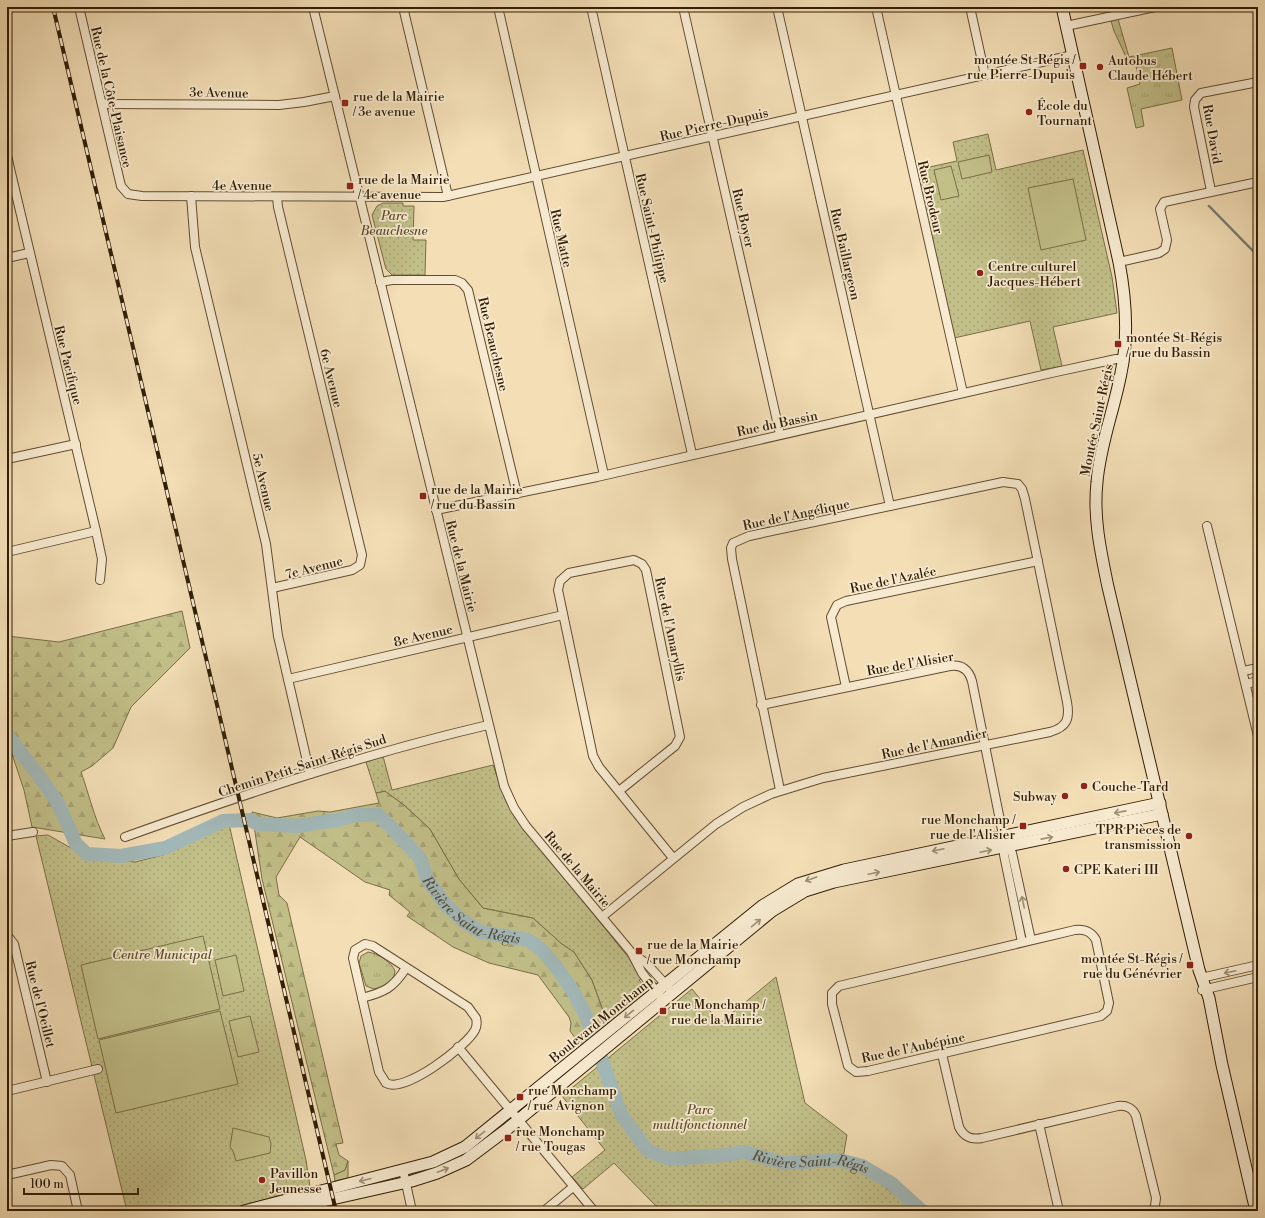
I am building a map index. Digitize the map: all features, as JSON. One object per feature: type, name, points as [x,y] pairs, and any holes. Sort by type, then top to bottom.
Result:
[{"type":"street","name":"Rue de la Côte-Plaisance","points":[[78,7],[120,182],[125,192]]},
{"type":"street","points":[[244,7],[259,7]]},
{"type":"street","name":"Rue de la Mairie","points":[[314,7],[502,778],[514,808],[531,832],[631,952],[647,964],[673,993]]},
{"type":"street","points":[[403,7],[448,196]]},
{"type":"street","name":"Rue Matte","points":[[498,7],[604,475]]},
{"type":"street","name":"Rue Saint-Philippe","points":[[591,7],[692,454]]},
{"type":"street","name":"Rue Boyer","points":[[683,7],[780,434]]},
{"type":"street","name":"Rue Baillargeon","points":[[777,7],[890,506]]},
{"type":"street","name":"Rue Brodeur","points":[[876,7],[963,393]]},
{"type":"street","points":[[970,7],[985,75]]},
{"type":"street","name":"Montée Saint-Régis","points":[[1062,7],[1119,262],[1126,315],[1124,359],[1098,471],[1096,521],[1107,581],[1256,1211]]},
{"type":"street","points":[[1066,26],[1155,7]]},
{"type":"street","name":"Rue Pierre-Dupuis","points":[[360,197],[448,196],[1073,55]]},
{"type":"street","name":"Rue David","points":[[1212,191],[1194,107],[1195,100],[1201,93],[1258,82]]},
{"type":"street","name":"3e Avenue","points":[[102,104],[279,105],[335,96]]},
{"type":"street","name":"Rue Pacifique","points":[[7,156],[8,166],[96,531],[102,559],[100,580]]},
{"type":"street","points":[[1119,262],[1159,253],[1165,249],[1167,240],[1160,209],[1164,202],[1258,182]]},
{"type":"street","name":"4e Avenue","points":[[125,192],[142,196],[360,197]]},
{"type":"street","name":"5e Avenue","points":[[191,196],[195,247],[266,544],[278,636],[310,774]]},
{"type":"street","name":"6e Avenue","points":[[277,197],[278,207],[360,544],[362,555],[360,565]]},
{"type":"street","points":[[7,258],[29,253]]},
{"type":"street","name":"Rue Beauchesne","points":[[380,282],[392,280],[455,280],[462,283],[468,290],[517,494]]},
{"type":"street","name":"Rue du Bassin","points":[[436,510],[604,475],[963,393],[1108,361],[1124,359]]},
{"type":"street","points":[[7,459],[76,444]]},
{"type":"street","name":"Rue de l'Angélique","points":[[780,790],[761,705],[732,559],[731,548],[733,543],[749,536],[1003,482],[1018,484]]},
{"type":"street","name":"Rue de l'Amandier","points":[[602,917],[673,858],[724,819],[753,802],[780,790],[823,778],[1050,732],[1062,728],[1067,722],[1068,708],[1024,493],[1018,484]]},
{"type":"street","points":[[1208,526],[1258,736]]},
{"type":"street","points":[[7,552],[96,531]]},
{"type":"street","name":"Rue de l'Amaryllis","points":[[619,791],[675,746],[680,737],[645,567],[637,560],[566,574],[558,585],[593,756],[599,767],[673,858]]},
{"type":"street","name":"Rue de l'Azalée","points":[[846,687],[832,617],[837,605],[846,601],[1038,561]]},
{"type":"street","name":"7e Avenue","points":[[272,588],[347,571],[360,565]]},
{"type":"street","name":"8e Avenue","points":[[288,679],[564,615]]},
{"type":"street","name":"Rue de l'Alisier","points":[[761,705],[950,666],[960,666],[968,671],[1006,846],[1022,942]]},
{"type":"street","points":[[1243,671],[1258,668]]},
{"type":"street","points":[[1246,684],[1258,681]]},
{"type":"street","name":"Chemin Petit-Saint-Régis Sud","points":[[125,837],[235,798],[310,774],[395,748],[488,725]]},
{"type":"street","name":"Boulevard Monchamp","points":[[244,1211],[433,1162],[456,1151],[472,1141],[511,1111],[762,906],[798,884],[844,870],[1003,835],[1161,809]]},
{"type":"street","name":"Boulevard Monchamp","points":[[279,1211],[406,1182],[446,1170],[466,1160],[518,1120],[772,911],[805,891],[834,882],[1006,846],[1161,809]]},
{"type":"street","points":[[7,836],[34,832]]},
{"type":"street","name":"Rue de l'Alisier","points":[[1006,846],[1012,853],[1031,940]]},
{"type":"street","name":"Rue de l'Aubépine","points":[[1079,930],[1086,931],[1092,935],[1096,940],[1109,998],[1107,1011],[1098,1017],[868,1071],[854,1071],[848,1066],[844,1057],[832,1004],[832,993],[842,985],[1031,940],[1079,930]]},
{"type":"street","name":"Rue de l'Oeillet","points":[[7,935],[14,944],[47,1082]]},
{"type":"street","points":[[369,944],[406,968],[468,1007],[474,1014],[476,1021],[474,1031],[458,1047],[417,1078],[398,1085],[389,1084],[380,1075],[353,958],[358,947],[369,944]]},
{"type":"street","name":"Rue de la Mairie","points":[[631,952],[639,969],[663,1001]]},
{"type":"street","points":[[1201,978],[1258,965]]},
{"type":"street","points":[[362,998],[387,990],[396,982],[406,968]]},
{"type":"street","points":[[1204,989],[1258,977]]},
{"type":"street","points":[[458,1047],[594,1211]]},
{"type":"street","points":[[942,1054],[959,1127],[966,1136],[978,1138],[1118,1106],[1126,1106],[1132,1109],[1136,1116],[1156,1198],[1155,1206],[1152,1211]]},
{"type":"street","points":[[7,1091],[98,1069]]},
{"type":"street","points":[[1039,1124],[1059,1211]]},
{"type":"street","points":[[7,1175],[51,1165],[62,1166],[70,1175],[78,1211]]},
{"type":"street","points":[[403,1170],[412,1211]]},
{"type":"street","points":[[544,1211],[573,1187]]},
{"type":"green space","points":[[1118,19],[1129,57],[1172,48],[1182,100],[1141,109],[1144,126],[1136,128],[1127,88],[1140,84],[1134,57],[1127,59],[1114,31],[1111,21]]},
{"type":"green space","points":[[988,134],[996,170],[1083,150],[1112,277],[1117,313],[1053,327],[1062,366],[1041,370],[1030,321],[954,338],[916,170],[957,161],[953,142]]},
{"type":"green space","points":[[989,155],[992,172],[962,179],[958,162]]},
{"type":"green space","points":[[951,166],[959,196],[941,200],[934,170]]},
{"type":"green space","points":[[1073,179],[1086,240],[1041,250],[1028,188]]},
{"type":"green space","name":"Parc Beauchesne","points":[[383,203],[403,203],[403,206],[414,206],[413,240],[426,240],[425,275],[392,275],[386,269],[372,215],[377,206]]},
{"type":"green space","points":[[182,611],[190,648],[131,707],[113,748],[92,766],[81,772],[105,839],[32,827],[24,790],[7,739],[7,636],[59,642]]},
{"type":"green space","points":[[383,756],[392,790],[493,765],[505,799],[516,819],[629,958],[641,979],[639,980],[644,986],[643,995],[608,1024],[592,980],[574,952],[562,944],[533,918],[483,908],[459,879],[430,829],[404,805],[385,791],[376,793],[366,762]]},
{"type":"green space","points":[[385,791],[404,805],[430,829],[459,879],[483,908],[533,918],[562,944],[574,952],[592,980],[608,1024],[581,1046],[570,1031],[571,1023],[569,1017],[538,975],[489,963],[453,947],[407,916],[410,912],[389,895],[390,890],[365,882],[300,837],[276,877],[279,895],[287,903],[343,1143],[336,1144],[339,1155],[348,1161],[345,1170],[334,1175],[262,879],[252,812],[277,818],[318,811],[330,812],[379,803],[376,793]]},
{"type":"green space","name":"Centre Municipal","points":[[229,824],[306,1160],[310,1187],[223,1211],[127,1211],[36,836],[48,835],[87,857],[135,862],[163,855],[199,836]]},
{"type":"green space","points":[[203,936],[220,1009],[98,1039],[81,965]]},
{"type":"green space","points":[[368,952],[384,958],[391,964],[395,971],[391,981],[374,989],[366,986],[359,963],[361,956]]},
{"type":"green space","points":[[236,955],[244,991],[223,996],[215,960]]},
{"type":"green space","name":"Parc multifonctionnel","points":[[776,977],[805,1103],[847,1135],[842,1164],[868,1173],[914,1211],[664,1211],[654,1204],[614,1163],[583,1189],[572,1177],[605,1150],[562,1096],[692,989],[720,1023]]},
{"type":"green space","points":[[220,1011],[238,1084],[116,1113],[99,1040]]},
{"type":"green space","points":[[250,1016],[259,1052],[238,1057],[229,1021]]},
{"type":"green space","points":[[233,1128],[269,1137],[271,1144],[270,1153],[236,1161],[230,1147]]},
{"type":"green space","points":[[348,1161],[348,1178],[335,1181],[334,1175],[345,1170]]},
{"type":"waterway","points":[[1209,206],[1258,256]]},
{"type":"waterway","name":"Rivière Saint-Régis","points":[[7,735],[58,803],[76,844],[87,854],[121,856],[165,848],[223,821],[250,820],[258,824],[297,826],[337,820],[356,815],[378,815],[420,858],[427,879],[445,904],[463,921],[481,932],[528,940],[541,949],[557,968],[573,991],[586,1016],[621,1114],[647,1150],[669,1159],[726,1155],[744,1152],[784,1163],[839,1160],[862,1166],[891,1183],[922,1211]]},
{"type":"railway","points":[[53,7],[336,1211]]},
{"type":"place","name":"montée St-Régis / rue Pierre-Dupuis","points":[[1083,66]]},
{"type":"place","name":"Autobus Claude Hébert","points":[[1100,67]]},
{"type":"place","name":"rue de la Mairie / 3e avenue","points":[[345,103]]},
{"type":"place","name":"École du Tournant","points":[[1029,112]]},
{"type":"place","name":"rue de la Mairie / 4e avenue","points":[[350,186]]},
{"type":"place","name":"Centre culturel Jacques-Hébert","points":[[980,273]]},
{"type":"place","name":"montée St-Régis / rue du Bassin","points":[[1118,344]]},
{"type":"place","name":"rue de la Mairie / rue du Bassin","points":[[423,496]]},
{"type":"place","name":"Couche-Tard","points":[[1084,786]]},
{"type":"place","name":"Subway","points":[[1065,796]]},
{"type":"place","name":"rue Monchamp / rue de l'Alisier","points":[[1023,826]]},
{"type":"place","name":"TPR Pièces de transmission","points":[[1189,836]]},
{"type":"place","name":"CPE Kateri III","points":[[1066,869]]},
{"type":"place","name":"rue de la Mairie / rue Monchamp","points":[[639,951]]},
{"type":"place","name":"montée St-Régis / rue du Génévrier","points":[[1190,965]]},
{"type":"place","name":"rue Monchamp / rue de la Mairie","points":[[663,1011]]},
{"type":"place","name":"rue Monchamp / rue Avignon","points":[[520,1097]]},
{"type":"place","name":"rue Monchamp / rue Tougas","points":[[508,1138]]},
{"type":"place","name":"Pavillon Jeunesse","points":[[262,1180]]}]
